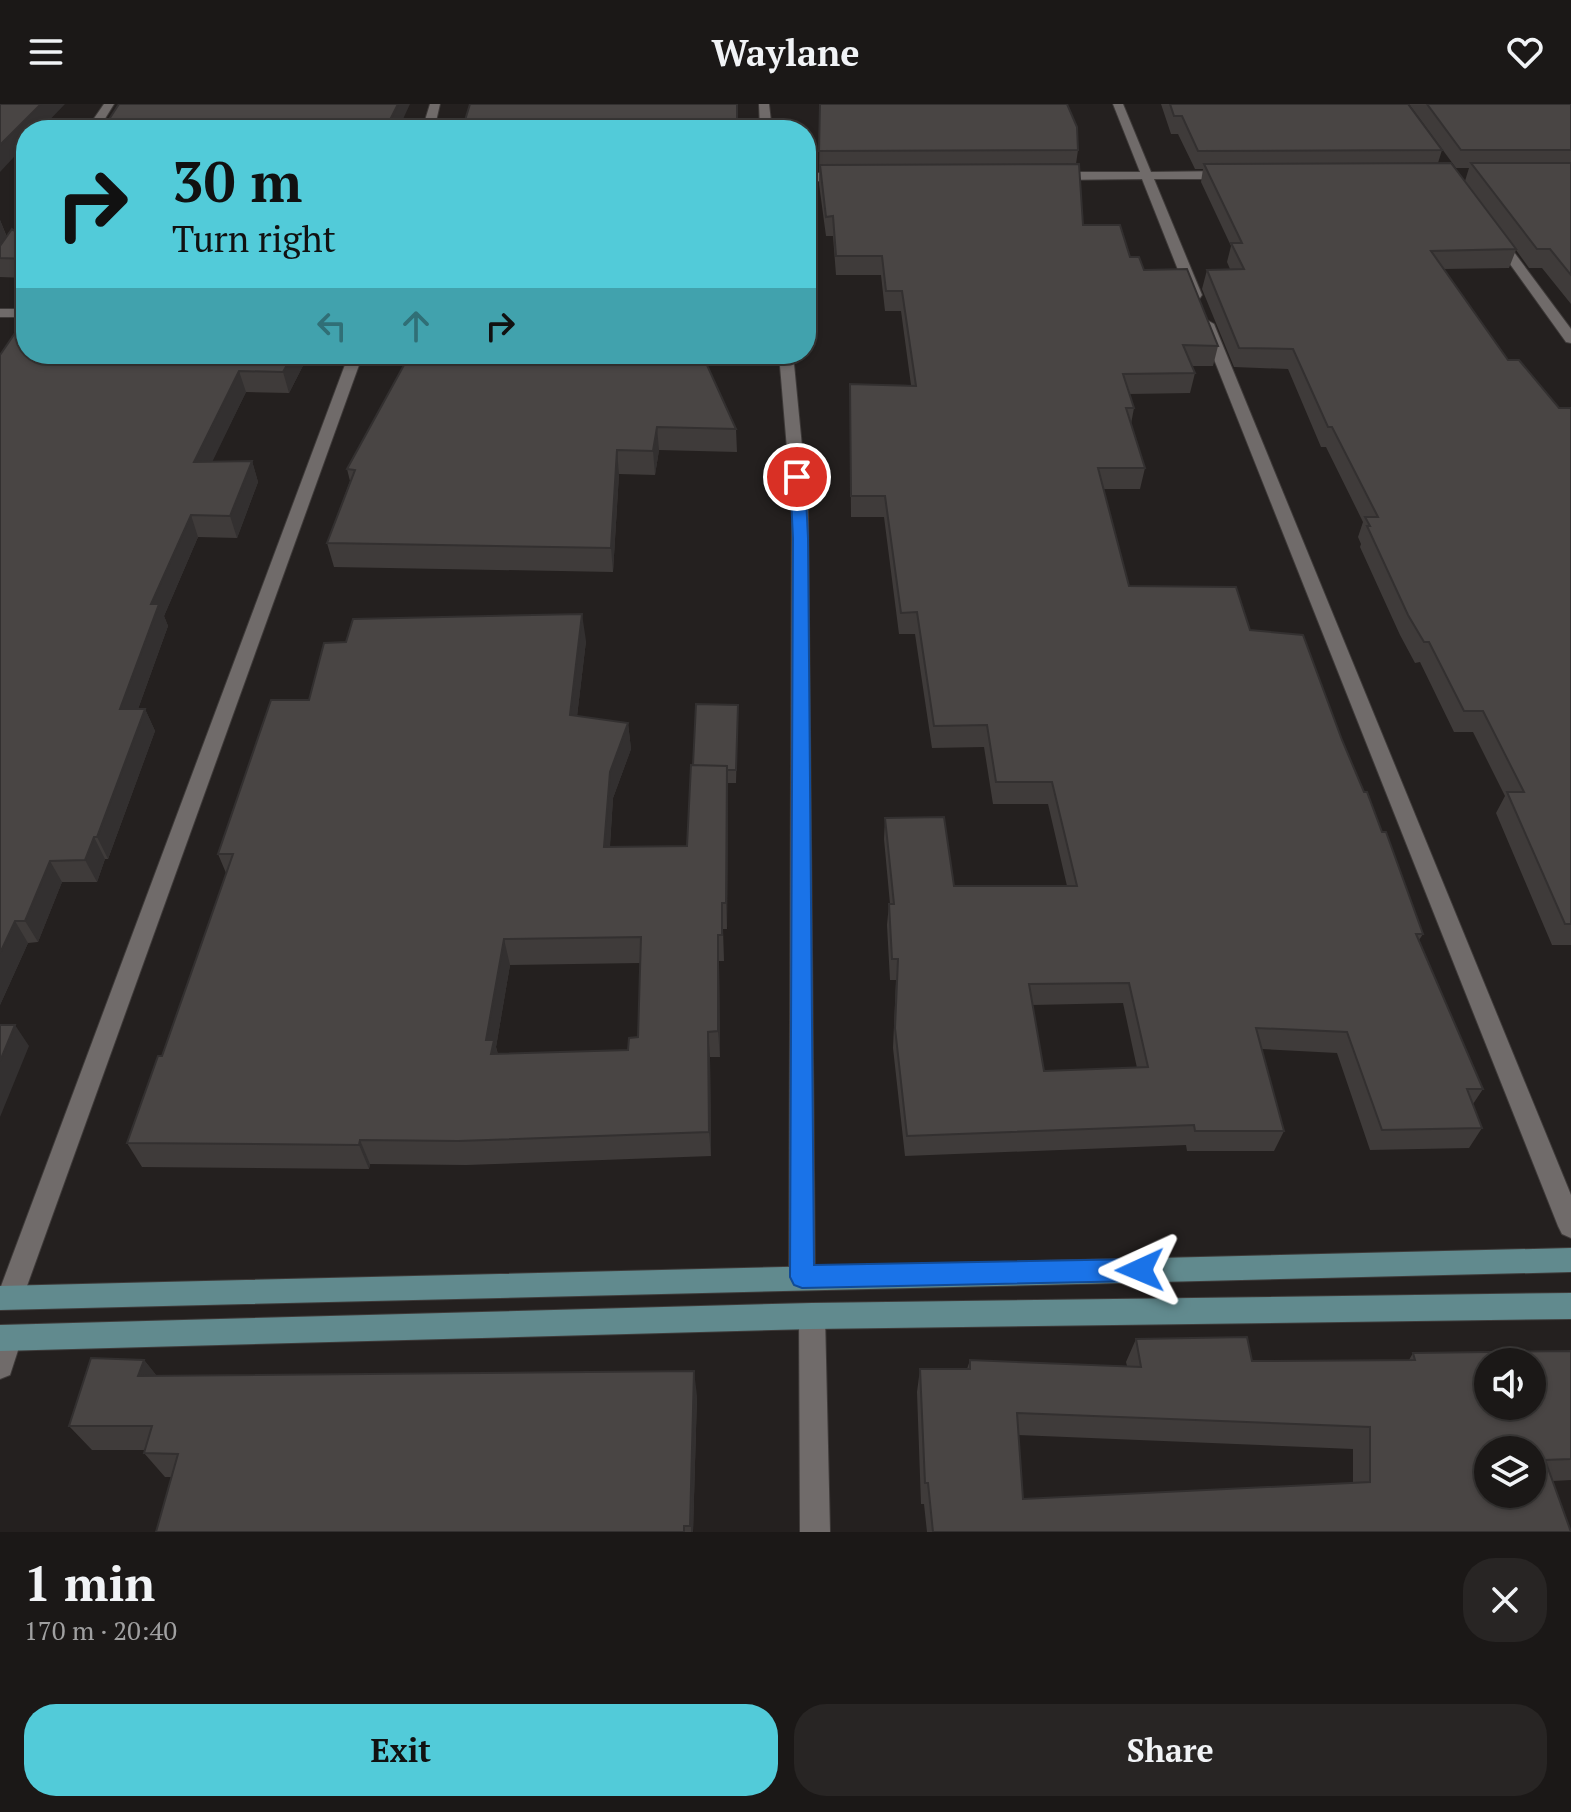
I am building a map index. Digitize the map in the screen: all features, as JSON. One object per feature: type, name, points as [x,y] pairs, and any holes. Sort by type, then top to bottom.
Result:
[{"type":"street","points":[[1118,104],[1571,1226]]},
{"type":"street","points":[[1039,176],[1243,175]]},
{"type":"street","points":[[816,177],[868,177]]},
{"type":"street","points":[[1487,225],[1571,339]]},
{"type":"street","points":[[0,262],[16,239]]},
{"type":"street","points":[[352,364],[5,1298],[1571,1260]]},
{"type":"street","points":[[787,364],[800,508],[802,1277]]},
{"type":"street","points":[[0,1366],[5,1338],[812,1316],[1571,1306]]},
{"type":"street","points":[[812,1316],[815,1532]]},
{"type":"building","points":[[0,104],[41,104],[25,120],[16,120],[16,129],[0,145]]},
{"type":"building","points":[[119,104],[398,104],[390,120],[109,120]]},
{"type":"building","points":[[470,104],[737,104],[737,120],[465,120]]},
{"type":"building","points":[[820,104],[1067,104],[1077,127],[1078,150],[819,151]]},
{"type":"building","points":[[1170,104],[1408,104],[1442,150],[1198,151],[1182,116],[1174,116]]},
{"type":"building","points":[[1427,104],[1571,104],[1571,150],[1461,150]]},
{"type":"building","points":[[1451,163],[1516,249],[1431,251],[1508,360],[1519,360],[1559,408],[1571,408],[1571,924],[1565,924],[1507,792],[1524,792],[1483,711],[1464,711],[1429,642],[1424,642],[1408,615],[1367,526],[1370,526],[1365,517],[1378,517],[1332,427],[1328,427],[1293,349],[1239,348],[1207,270],[1244,269],[1231,243],[1242,243],[1204,164]]},
{"type":"building","points":[[1471,163],[1571,163],[1571,275],[1550,249],[1537,249]]},
{"type":"building","points":[[1079,164],[1083,225],[1120,225],[1130,257],[1139,257],[1144,270],[1187,269],[1218,346],[1183,345],[1195,373],[1123,374],[1134,408],[1126,408],[1145,468],[1098,468],[1129,586],[1236,587],[1250,630],[1303,635],[1342,740],[1382,832],[1386,832],[1423,934],[1416,934],[1483,1089],[1467,1089],[1482,1128],[1382,1130],[1347,1032],[1256,1028],[1284,1131],[1195,1131],[1194,1125],[907,1136],[895,1028],[898,959],[892,959],[889,904],[894,904],[885,818],[944,817],[954,886],[1077,886],[1052,782],[996,782],[987,725],[934,726],[917,612],[901,613],[885,496],[851,496],[850,384],[916,386],[902,291],[886,291],[882,256],[836,256],[833,216],[826,217],[820,165]],"holes":[[[1129,983],[1148,1067],[1044,1071],[1029,984]]]},
{"type":"building","points":[[12,229],[16,232],[16,259],[0,258],[0,246]]},
{"type":"building","points":[[16,332],[16,364],[287,364],[283,372],[239,371],[194,462],[252,461],[230,516],[191,515],[151,604],[159,604],[120,709],[145,709],[97,837],[94,837],[85,860],[50,861],[25,921],[15,921],[0,953],[0,355]]},
{"type":"building","points":[[405,364],[707,364],[736,429],[657,427],[653,451],[617,450],[611,548],[327,543],[355,470],[347,469]]},
{"type":"building","points":[[582,614],[570,715],[628,723],[610,772],[604,847],[687,846],[691,765],[727,766],[726,903],[722,903],[722,935],[718,935],[718,1031],[708,1032],[709,1132],[458,1141],[360,1140],[359,1145],[127,1143],[158,1056],[162,1056],[233,854],[218,854],[271,700],[309,700],[324,643],[346,642],[353,619]],"holes":[[[641,937],[638,1037],[629,1038],[628,1050],[491,1054],[494,1040],[486,1040],[504,939]]]},
{"type":"building","points":[[696,704],[738,705],[736,770],[727,770],[727,766],[693,765]]},
{"type":"building","points":[[0,1025],[15,1025],[0,1061]]},
{"type":"building","points":[[1247,1337],[1252,1361],[1415,1360],[1413,1353],[1474,1352],[1474,1420],[1546,1420],[1546,1351],[1571,1351],[1571,1459],[1546,1460],[1546,1436],[1474,1436],[1474,1508],[1546,1508],[1546,1463],[1571,1532],[933,1532],[928,1483],[925,1483],[920,1369],[970,1369],[970,1360],[1141,1367],[1136,1339]],"holes":[[[1017,1413],[1370,1427],[1370,1482],[1023,1499]]]},
{"type":"building","points":[[91,1358],[144,1360],[138,1376],[694,1371],[690,1526],[684,1526],[684,1532],[156,1532],[178,1454],[144,1453],[152,1426],[69,1426]]},
{"type":"route","points":[[797,477],[800,508],[802,1277],[1140,1270]]}]
